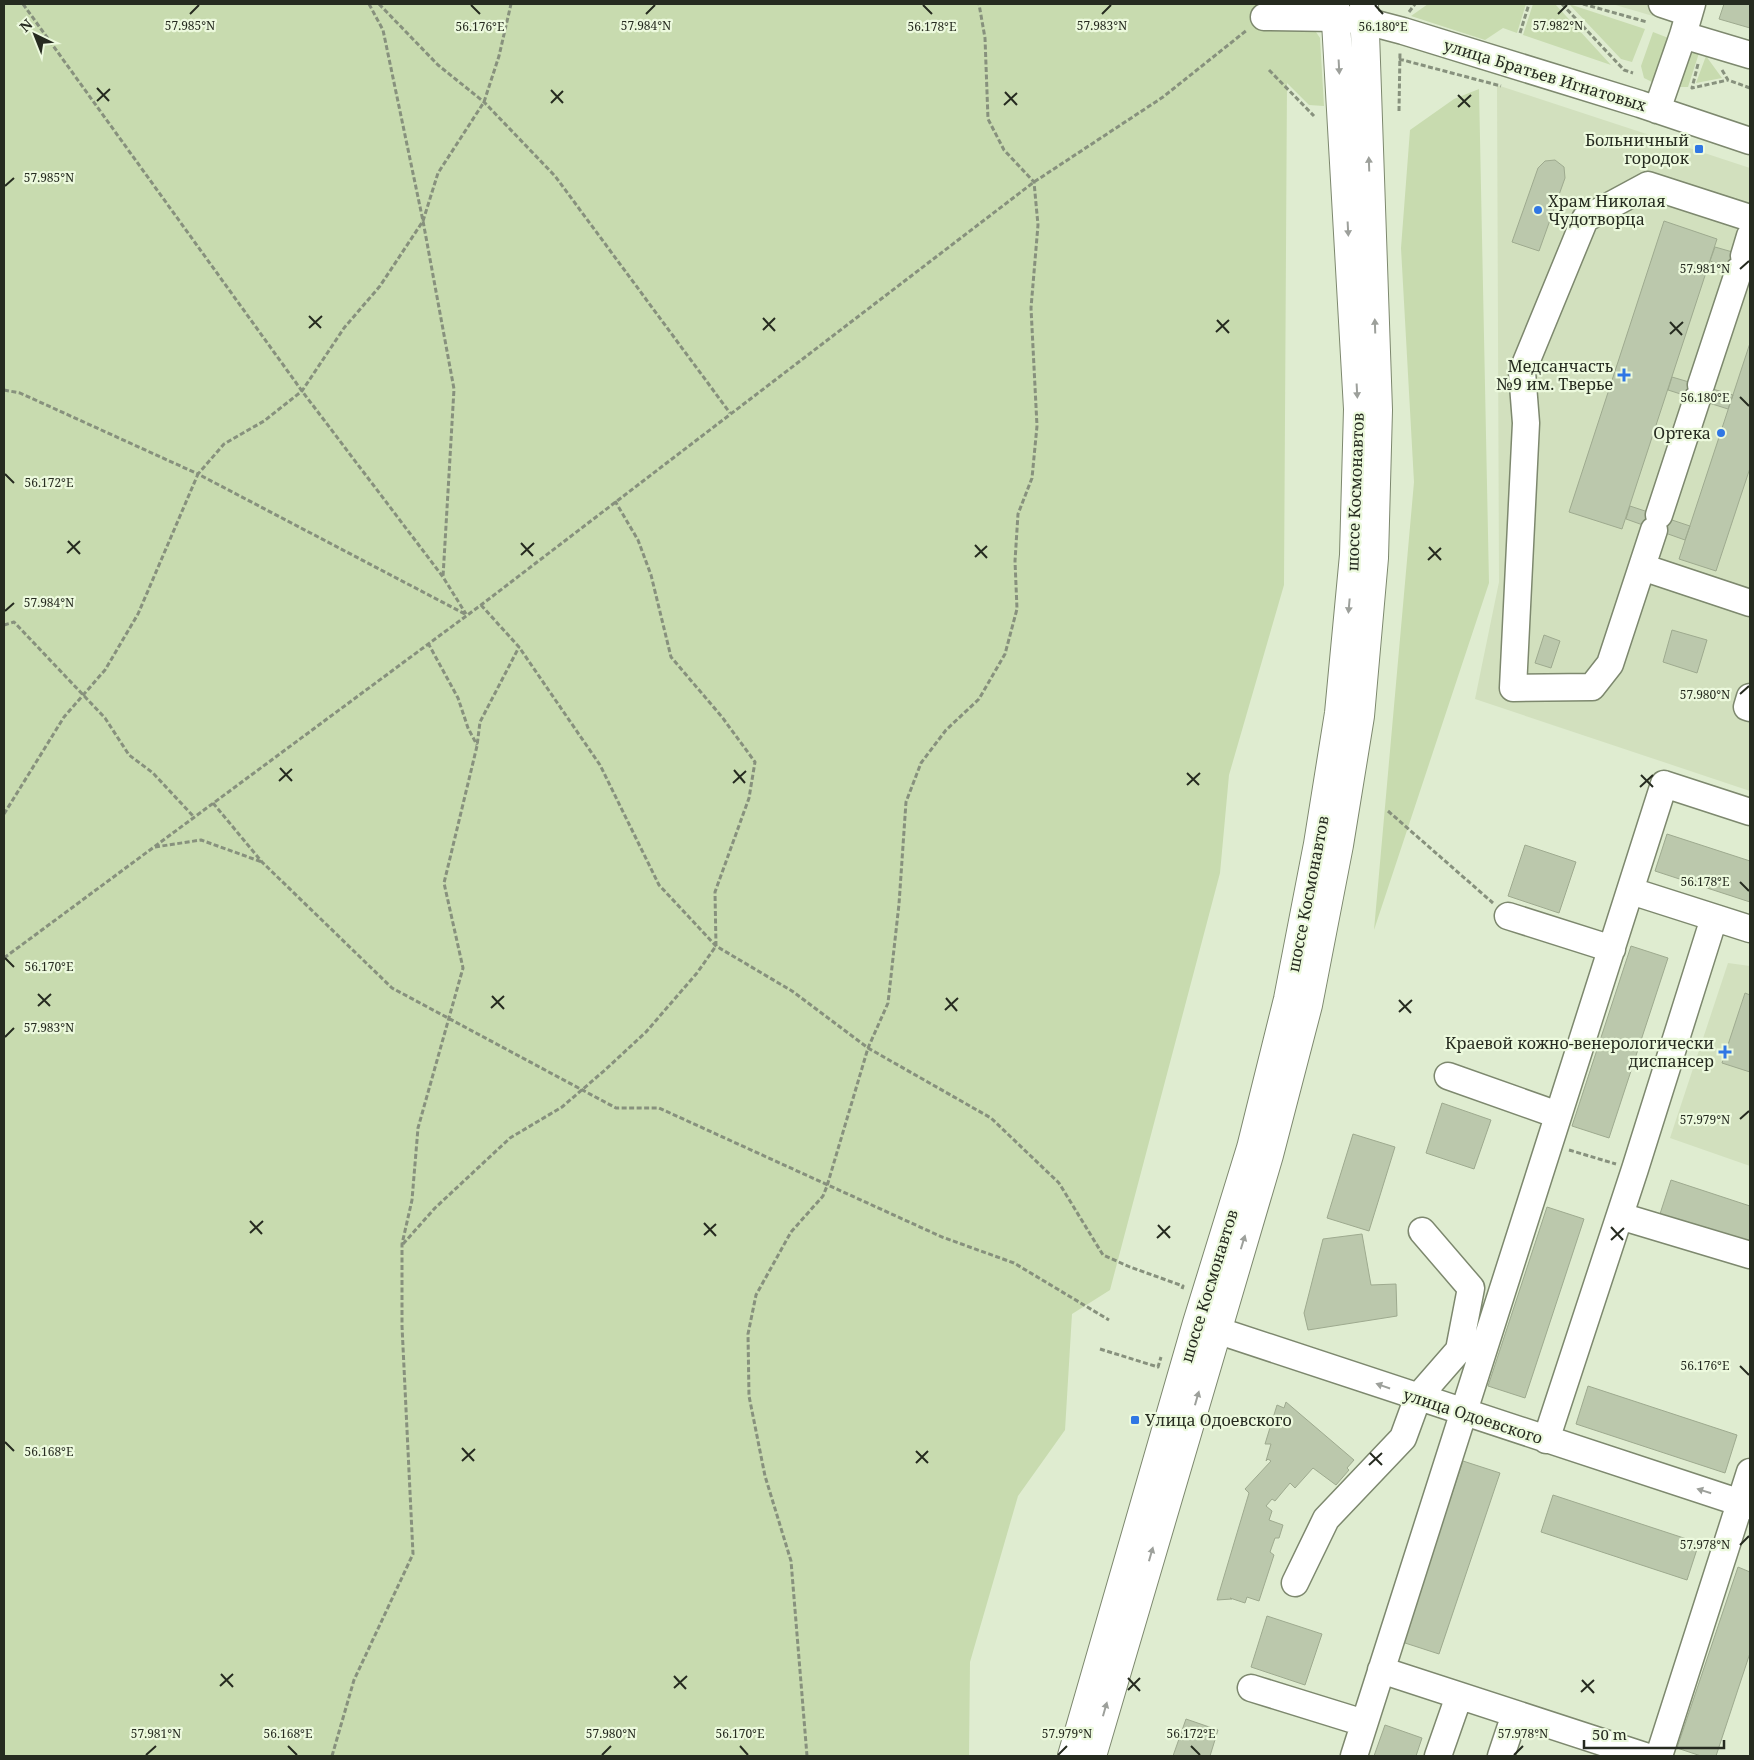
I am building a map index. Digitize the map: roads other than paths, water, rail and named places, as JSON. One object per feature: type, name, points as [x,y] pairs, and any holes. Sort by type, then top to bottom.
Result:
[{"type":"main road","name":"шоссе Космонавтов","points":[[1092,1756],[1207,1327],[1288,999],[1318,844],[1339,713],[1354,555],[1358,409],[1336,11]]},
{"type":"main road","name":"шоссе Космонавтов","points":[[1072,1756],[1207,1327],[1270,1155],[1308,1006],[1360,716],[1374,558],[1378,410],[1365,13]]},
{"type":"street","name":"улица Братьев Игнатовых","points":[[1264,17],[1336,11],[1365,13],[1404,31],[1750,141]]},
{"type":"street","points":[[1657,13],[1692,23],[1750,55]]},
{"type":"street","points":[[1656,110],[1692,23]]},
{"type":"street","points":[[1744,254],[1610,664],[1592,687],[1513,688],[1526,423],[1522,372],[1585,219],[1648,185],[1750,218]]},
{"type":"street","points":[[1642,566],[1750,602]]},
{"type":"street","points":[[1750,697],[1747,707],[1750,708]]},
{"type":"street","points":[[1354,1756],[1664,784],[1750,812]]},
{"type":"street","points":[[1631,891],[1750,929]]},
{"type":"street","points":[[1508,916],[1612,949]]},
{"type":"street","points":[[1546,1440],[1620,1216],[1714,918]]},
{"type":"street","points":[[1448,1076],[1558,1115]]},
{"type":"street","points":[[1620,1216],[1750,1255]]},
{"type":"street","points":[[1295,1583],[1326,1519],[1403,1438],[1418,1397],[1459,1350],[1471,1288],[1422,1231]]},
{"type":"street","name":"улица Одоевского","points":[[1207,1327],[1745,1505]]},
{"type":"street","points":[[1659,1756],[1745,1505],[1750,1472]]},
{"type":"street","points":[[1381,1670],[1645,1756]]},
{"type":"street","points":[[1250,1688],[1364,1723]]},
{"type":"street","points":[[1438,1756],[1459,1696]]},
{"type":"street","points":[[1501,1756],[1515,1714]]},
{"type":"place","name":"Больничный городок","points":[[1699,149]]},
{"type":"place","name":"Храм Николая Чудотворца","points":[[1538,210]]},
{"type":"place","name":"Медсанчасть №9 им. Тверье","points":[[1624,375]]},
{"type":"place","name":"Ортека","points":[[1721,433]]},
{"type":"place","name":"Краевой кожно-венерологически диспансер","points":[[1725,1052]]},
{"type":"place","name":"Улица Одоевского","points":[[1135,1420]]}]
